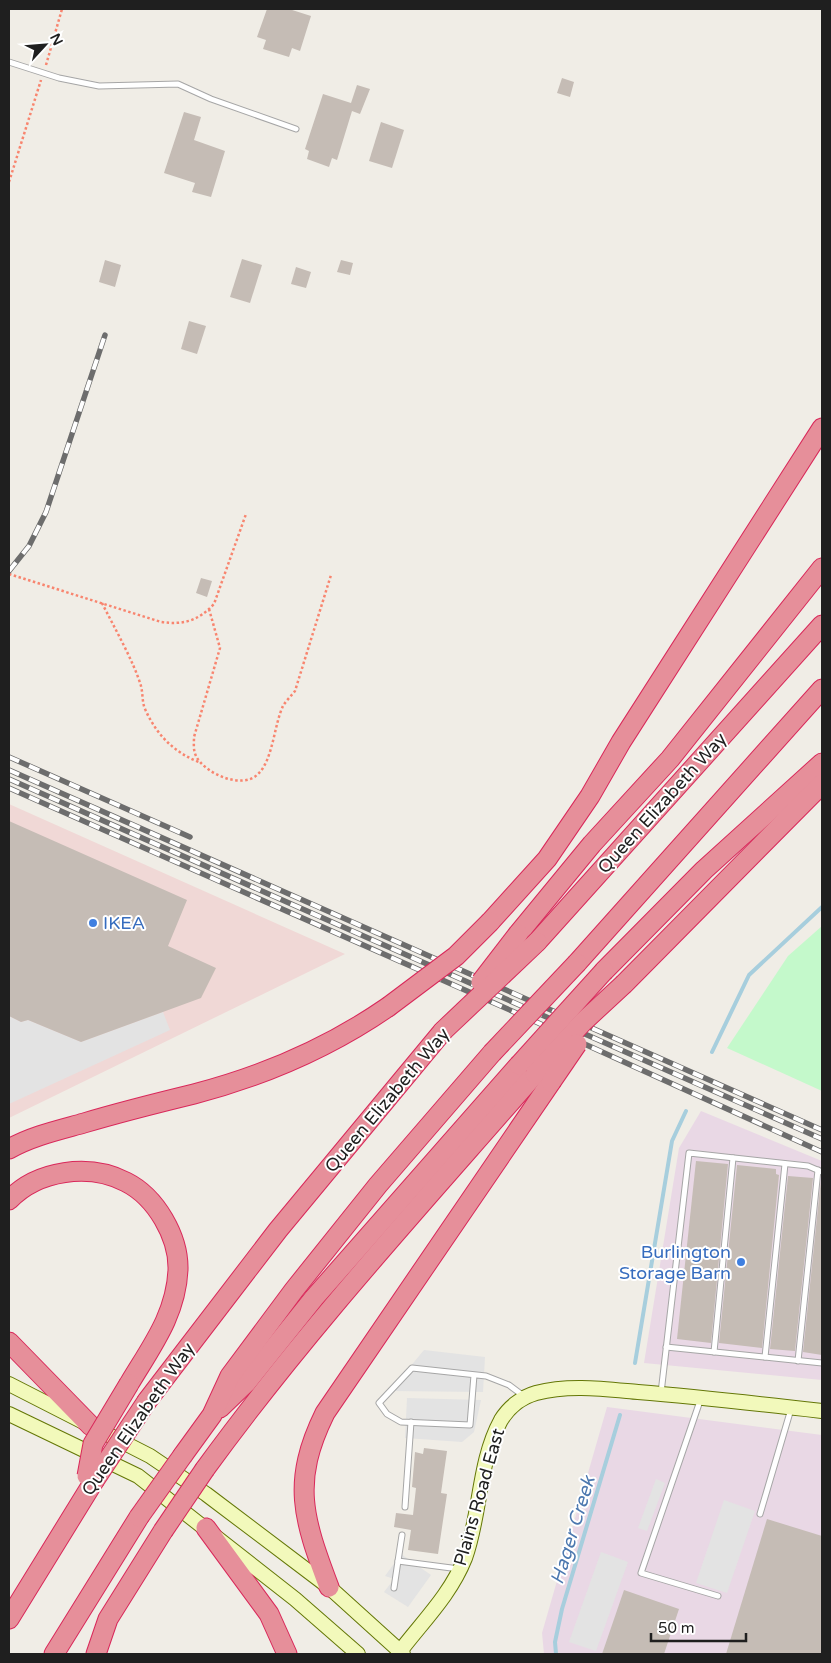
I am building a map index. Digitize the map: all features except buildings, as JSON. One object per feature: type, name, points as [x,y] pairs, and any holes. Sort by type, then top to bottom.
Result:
[{"type":"highway","points":[[9,1149],[43,1134],[196,1093],[267,1071],[316,1049],[365,1023],[456,956],[490,922],[547,858],[590,796],[621,742],[822,428]]},
{"type":"highway","points":[[443,1031],[518,934],[592,844],[670,758],[822,568]]},
{"type":"highway","name":"Queen Elizabeth Way","points":[[9,1619],[88,1484],[147,1401],[278,1230],[443,1031],[536,942],[822,625]]},
{"type":"highway","points":[[212,1415],[230,1376],[294,1290],[378,1185],[492,1053],[576,963],[822,689]]},
{"type":"highway","points":[[329,1587],[313,1545],[304,1506],[305,1468],[314,1436],[324,1413],[535,1074],[604,972],[704,870],[822,763]]},
{"type":"highway","points":[[54,1654],[139,1516],[212,1415],[246,1383],[314,1298],[535,1074],[568,1056],[624,984],[822,784]]},
{"type":"highway","points":[[96,1654],[112,1612],[163,1532],[205,1469],[272,1378],[330,1308],[535,1074]]},
{"type":"highway","points":[[9,1200],[20,1189],[50,1175],[74,1170],[96,1173],[126,1182],[148,1199],[166,1224],[175,1245],[178,1268],[174,1304],[93,1444],[88,1484]]},
{"type":"highway","points":[[9,1342],[92,1426]]},
{"type":"highway","points":[[206,1528],[269,1614],[287,1654]]},
{"type":"main road","name":"Plains Road East","points":[[9,1384],[150,1456],[206,1494],[329,1587],[400,1653],[438,1605],[460,1570],[469,1543],[488,1455],[495,1434],[508,1411],[525,1397],[549,1390],[573,1388],[661,1394],[822,1411]]},
{"type":"main road","points":[[9,1414],[138,1476],[295,1599],[358,1654]]},
{"type":"lane","points":[[9,62],[43,73],[99,86],[178,84],[211,99],[296,129]]},
{"type":"lane","points":[[661,1394],[689,1153],[808,1166],[820,1171],[798,1361]]},
{"type":"lane","points":[[714,1352],[733,1158]]},
{"type":"lane","points":[[765,1358],[785,1164]]},
{"type":"lane","points":[[666,1347],[822,1363]]},
{"type":"lane","points":[[474,1375],[470,1425],[411,1422],[394,1418],[387,1414],[379,1403],[412,1368],[474,1375],[499,1380],[525,1397]]},
{"type":"lane","points":[[701,1398],[641,1573],[718,1596]]},
{"type":"lane","points":[[760,1514],[791,1407]]},
{"type":"lane","points":[[405,1507],[411,1422]]},
{"type":"lane","points":[[394,1588],[402,1535]]},
{"type":"lane","points":[[398,1561],[460,1570]]},
{"type":"path","points":[[9,182],[62,9]]},
{"type":"path","points":[[9,574],[176,624],[191,622],[214,604],[246,514]]},
{"type":"path","points":[[102,603],[141,686],[145,708],[158,732],[178,753],[209,770],[239,781],[253,778],[263,768],[284,706],[295,690],[330,575]]},
{"type":"path","points":[[201,764],[196,756],[194,737],[220,648],[210,609]]},
{"type":"shaded area","points":[[9,804],[345,954],[9,1118]]},
{"type":"shaded area","points":[[163,1012],[170,1030],[9,1104],[9,1016],[21,1022],[28,1020],[81,1042]]},
{"type":"shaded area","name":"Burlington Storage Barn","points":[[701,1111],[822,1161],[822,1380],[644,1363],[679,1148]]},
{"type":"shaded area","points":[[424,1350],[485,1357],[483,1392],[390,1391]]},
{"type":"shaded area","points":[[407,1398],[481,1400],[474,1432],[462,1442],[405,1438]]},
{"type":"shaded area","points":[[607,1407],[822,1435],[822,1654],[544,1654],[542,1633]]},
{"type":"shaded area","points":[[656,1479],[665,1483],[647,1531],[638,1528]]},
{"type":"shaded area","points":[[724,1500],[755,1511],[727,1593],[696,1583]]},
{"type":"shaded area","points":[[601,1552],[628,1562],[596,1651],[569,1642]]},
{"type":"shaded area","points":[[401,1554],[431,1575],[408,1607],[384,1592],[394,1579],[385,1576]]},
{"type":"green space","points":[[822,926],[822,1091],[727,1048],[788,956]]},
{"type":"waterway","name":"Hager Creek","points":[[712,1052],[749,975],[822,907]]},
{"type":"waterway","name":"Hager Creek","points":[[635,1363],[672,1141],[686,1111]]},
{"type":"waterway","name":"Hager Creek","points":[[556,1654],[555,1642],[562,1609],[620,1415]]},
{"type":"railway","points":[[9,571],[29,546],[46,512],[105,335]]},
{"type":"railway","points":[[9,757],[190,837]]},
{"type":"railway","points":[[9,770],[822,1130]]},
{"type":"railway","points":[[9,779],[822,1139]]},
{"type":"railway","points":[[9,788],[512,1011],[822,1152]]},
{"type":"place","name":"IKEA","points":[[93,923]]},
{"type":"place","name":"Burlington Storage Barn","points":[[741,1262]]}]
